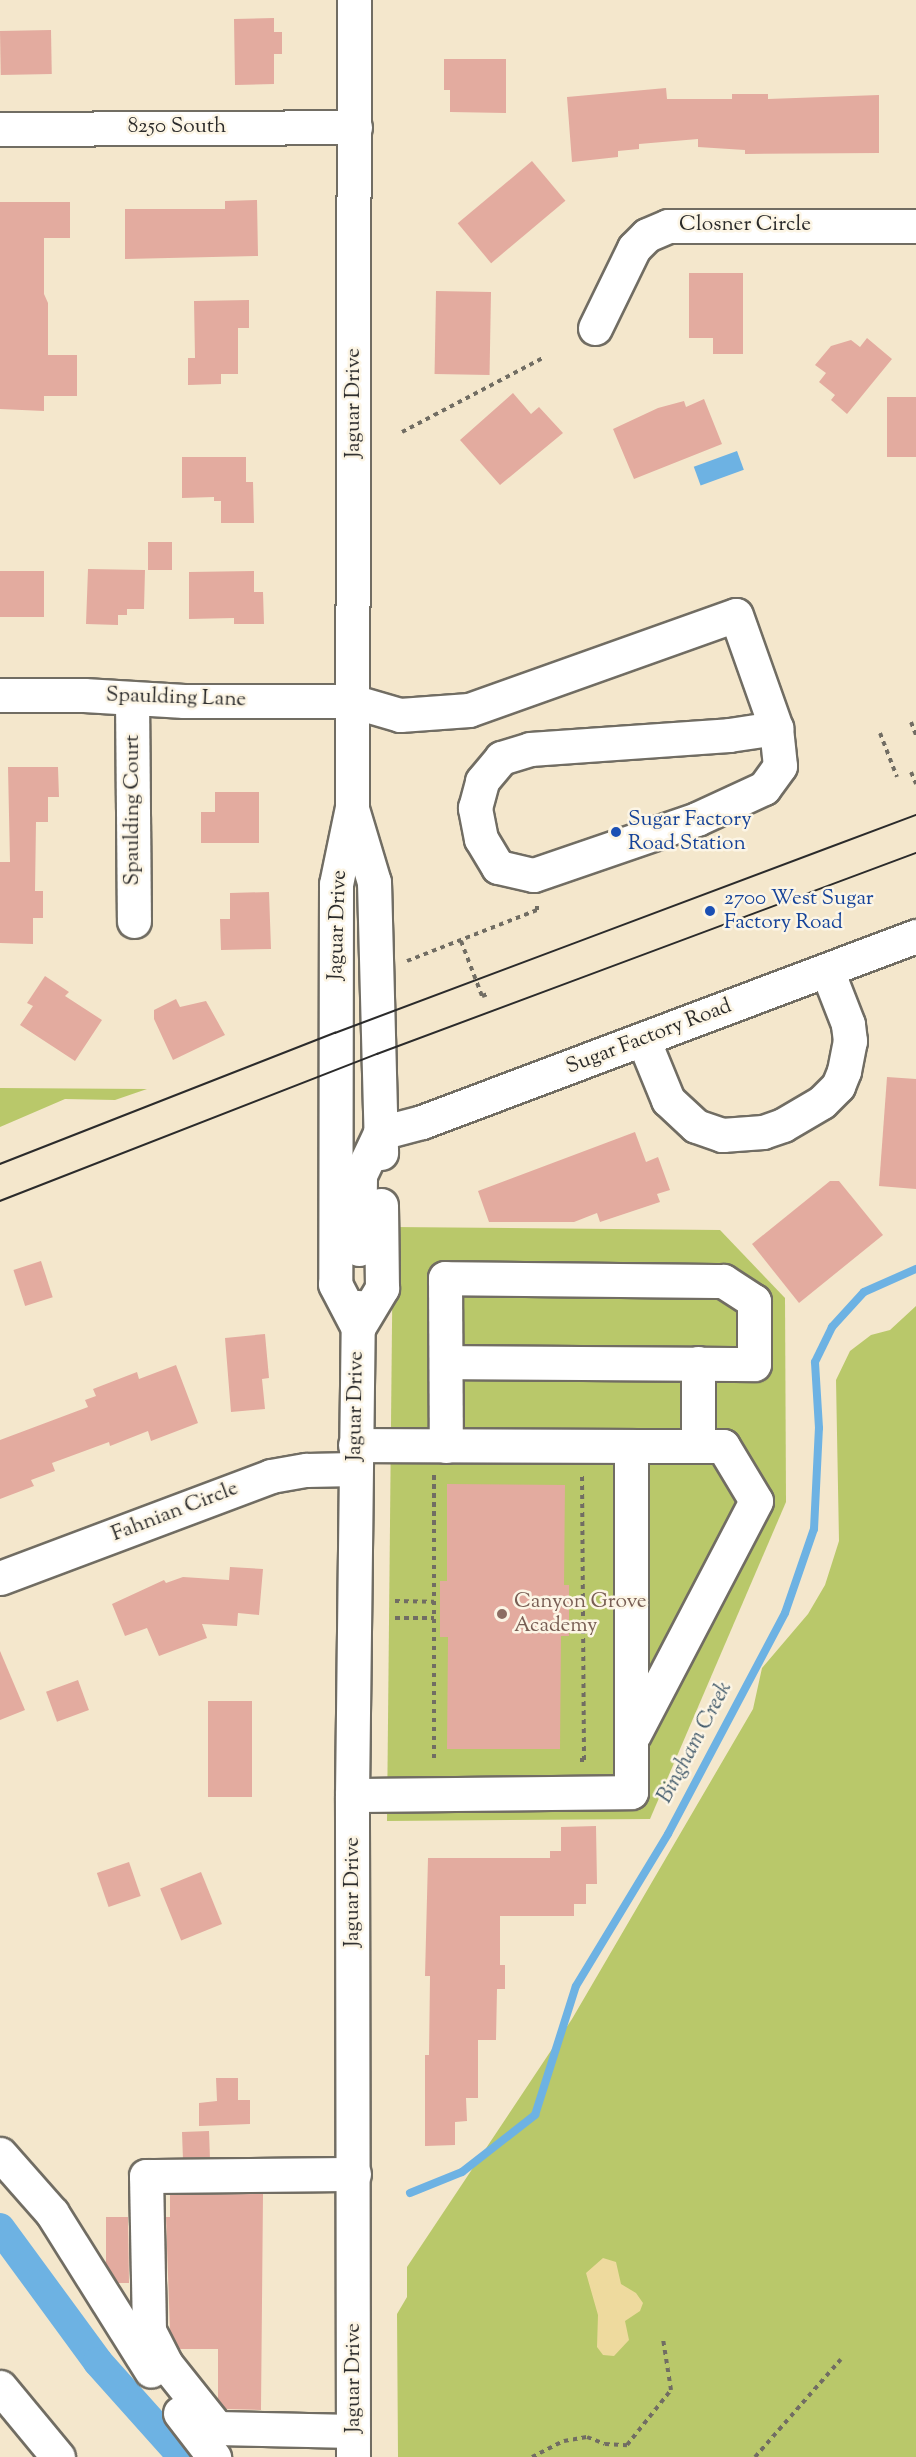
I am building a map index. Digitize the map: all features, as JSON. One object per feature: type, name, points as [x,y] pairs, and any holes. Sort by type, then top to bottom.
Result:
[{"type":"main road","name":"Jaguar Drive","points":[[353,2444],[352,1795],[357,1328],[335,1284],[336,884],[352,807],[354,0]]},
{"type":"main road","name":"8250 South","points":[[0,129],[355,127]]},
{"type":"main road","name":"Closner Circle","points":[[595,327],[634,248],[647,235],[668,226],[916,226]]},
{"type":"main road","name":"Spaulding Lane","points":[[0,694],[352,701],[400,716],[469,710],[736,615],[776,728]]},
{"type":"main road","name":"Spaulding Court","points":[[132,698],[134,921]]},
{"type":"main road","points":[[776,728],[780,766],[764,788],[697,819],[533,875],[498,867],[481,839],[475,808],[477,799],[482,781],[501,758],[530,749],[729,735],[776,728]]},
{"type":"main road","name":"Jaguar Drive","points":[[352,807],[374,882],[380,1132]]},
{"type":"main road","name":"Sugar Factory Road","points":[[380,1132],[422,1122],[916,936]]},
{"type":"main road","points":[[643,1039],[668,1100],[696,1126],[722,1135],[763,1132],[783,1125],[822,1102],[838,1086],[844,1071],[850,1041],[848,1024],[827,970]]},
{"type":"main road","points":[[357,1328],[360,1175],[380,1132]]},
{"type":"main road","points":[[440,1457],[446,1362],[445,1278],[723,1281],[754,1300],[754,1364],[446,1362]]},
{"type":"main road","points":[[698,1363],[698,1446]]},
{"type":"main road","points":[[352,1795],[632,1792],[631,1446]]},
{"type":"main road","name":"Fahnian Circle","points":[[0,1578],[271,1476],[306,1470],[355,1457],[440,1457],[631,1446],[723,1446],[756,1502],[632,1738]]},
{"type":"main road","points":[[0,2154],[52,2213],[128,2337],[215,2443]]},
{"type":"main road","points":[[215,2443],[166,2364],[149,2331],[146,2176],[354,2174]]},
{"type":"main road","points":[[0,2387],[58,2457]]},
{"type":"main road","points":[[215,2443],[353,2444]]},
{"type":"path","points":[[402,432],[543,358]]},
{"type":"path","points":[[910,722],[916,735]]},
{"type":"path","points":[[880,733],[897,777]]},
{"type":"path","points":[[911,772],[916,784]]},
{"type":"path","points":[[401,963],[537,910],[537,896]]},
{"type":"path","points":[[461,941],[482,996],[488,993]]},
{"type":"path","points":[[434,1761],[434,1602],[440,1457]]},
{"type":"path","points":[[572,1760],[584,1760],[582,1468]]},
{"type":"path","points":[[395,1601],[434,1602]]},
{"type":"path","points":[[395,1618],[434,1618]]},
{"type":"path","points":[[424,1761],[446,1761]]},
{"type":"path","points":[[532,2457],[564,2441],[587,2437],[605,2444],[627,2445],[671,2390],[663,2339]]},
{"type":"path","points":[[755,2457],[841,2359]]},
{"type":"green space","points":[[0,1088],[147,1089],[115,1100],[65,1099],[0,1127]]},
{"type":"green space","points":[[393,1227],[720,1230],[785,1298],[786,1502],[650,1819],[387,1821]]},
{"type":"green space","points":[[916,1306],[916,2457],[398,2457],[397,2314],[407,2297],[407,2267],[572,2019],[753,1709],[762,1668],[808,1614],[825,1585],[839,1541],[836,1380],[850,1351],[871,1335],[890,1330]]},
{"type":"sand","points":[[603,2258],[616,2262],[621,2284],[636,2293],[643,2303],[640,2311],[625,2321],[629,2340],[614,2356],[603,2355],[597,2347],[598,2315],[586,2273]]},
{"type":"water","points":[[737,451],[744,470],[701,486],[694,467]]},
{"type":"building","points":[[274,18],[274,32],[282,32],[282,54],[274,54],[274,84],[235,85],[234,19]]},
{"type":"building","points":[[51,30],[52,74],[1,75],[0,31]]},
{"type":"building","points":[[444,59],[506,59],[506,113],[450,112],[450,90],[444,90]]},
{"type":"building","points":[[666,88],[667,99],[732,99],[732,94],[768,94],[768,99],[879,95],[879,153],[745,154],[745,150],[698,147],[698,139],[639,144],[639,149],[618,151],[618,157],[572,162],[567,97]]},
{"type":"building","points":[[532,161],[565,201],[491,263],[458,223]]},
{"type":"building","points":[[257,200],[258,256],[125,259],[125,209],[225,209],[225,201]]},
{"type":"building","points":[[0,202],[70,202],[70,238],[44,238],[44,294],[48,303],[48,355],[77,355],[77,396],[44,396],[44,411],[0,409]]},
{"type":"building","points":[[689,273],[743,273],[743,354],[713,354],[713,338],[689,338]]},
{"type":"building","points":[[436,291],[491,292],[490,375],[435,374]]},
{"type":"building","points":[[249,300],[249,328],[238,328],[238,374],[221,374],[221,384],[188,385],[188,358],[195,358],[194,301]]},
{"type":"building","points":[[867,338],[892,359],[847,414],[831,400],[835,395],[819,382],[826,373],[815,365],[831,346],[851,340],[860,347]]},
{"type":"building","points":[[513,393],[531,414],[539,407],[563,433],[500,485],[460,440]]},
{"type":"building","points":[[887,397],[916,397],[916,457],[887,457]]},
{"type":"building","points":[[704,399],[722,444],[634,479],[613,429],[658,408],[684,401],[686,407]]},
{"type":"building","points":[[182,457],[246,457],[246,482],[253,482],[254,523],[221,523],[221,501],[214,501],[214,497],[182,498]]},
{"type":"building","points":[[148,542],[172,542],[172,570],[148,570]]},
{"type":"building","points":[[88,569],[145,570],[144,609],[127,609],[127,615],[118,615],[118,625],[86,624]]},
{"type":"building","points":[[0,571],[44,571],[44,617],[0,617]]},
{"type":"building","points":[[254,571],[254,592],[263,592],[264,624],[234,624],[234,618],[189,619],[189,572]]},
{"type":"building","points":[[8,767],[58,767],[59,797],[48,797],[48,822],[36,822],[35,891],[43,891],[43,918],[33,918],[33,944],[0,943],[0,862],[10,862]]},
{"type":"building","points":[[215,792],[259,792],[259,843],[201,843],[201,812],[215,812]]},
{"type":"building","points":[[269,892],[271,949],[221,950],[220,919],[230,919],[230,893]]},
{"type":"building","points":[[45,976],[69,992],[65,996],[102,1020],[75,1061],[20,1025],[33,1006],[27,1003]]},
{"type":"building","points":[[176,999],[180,1007],[206,1001],[225,1035],[173,1060],[154,1019],[154,1010]]},
{"type":"building","points":[[887,1077],[916,1079],[916,1189],[879,1186]]},
{"type":"building","points":[[635,1132],[646,1162],[658,1157],[670,1190],[657,1194],[660,1202],[600,1222],[597,1213],[574,1222],[489,1222],[478,1191]]},
{"type":"building","points":[[830,1181],[839,1181],[883,1235],[799,1303],[752,1244]]},
{"type":"building","points":[[41,1261],[53,1297],[25,1306],[13,1270]]},
{"type":"building","points":[[265,1334],[269,1378],[262,1379],[265,1409],[231,1412],[225,1338]]},
{"type":"building","points":[[176,1365],[198,1423],[151,1441],[148,1431],[110,1446],[109,1442],[52,1463],[55,1471],[31,1480],[34,1486],[0,1499],[0,1440],[88,1407],[85,1400],[96,1396],[93,1389],[137,1372],[139,1379]]},
{"type":"building","points":[[447,1484],[565,1485],[564,1585],[569,1585],[569,1636],[561,1636],[560,1749],[447,1749],[448,1637],[440,1637],[440,1581],[447,1581]]},
{"type":"building","points":[[230,1567],[263,1569],[259,1615],[238,1613],[237,1626],[202,1624],[207,1638],[159,1656],[147,1628],[125,1636],[112,1604],[164,1580],[166,1583],[183,1577],[229,1580]]},
{"type":"building","points":[[0,1651],[25,1710],[0,1720]]},
{"type":"building","points":[[78,1680],[89,1710],[57,1722],[46,1692]]},
{"type":"building","points":[[208,1701],[252,1701],[252,1797],[208,1797]]},
{"type":"building","points":[[596,1826],[597,1884],[586,1884],[586,1904],[574,1904],[574,1916],[500,1916],[500,1965],[505,1965],[505,1989],[497,1989],[496,2040],[478,2040],[478,2098],[466,2098],[467,2121],[455,2122],[455,2145],[425,2146],[425,2055],[429,2055],[430,1976],[425,1976],[428,1858],[550,1858],[550,1851],[561,1851],[561,1827]]},
{"type":"building","points":[[129,1862],[141,1896],[109,1907],[97,1873]]},
{"type":"building","points":[[201,1872],[222,1924],[181,1940],[160,1888]]},
{"type":"building","points":[[216,2078],[238,2078],[238,2100],[250,2100],[250,2124],[199,2126],[199,2103],[217,2101]]},
{"type":"building","points":[[209,2131],[210,2157],[183,2158],[182,2132]]},
{"type":"building","points":[[263,2194],[261,2410],[226,2409],[218,2399],[218,2349],[179,2349],[170,2331],[166,2217],[170,2217],[170,2195]]},
{"type":"building","points":[[106,2217],[128,2217],[129,2283],[118,2283],[106,2264]]},
{"type":"waterway","name":"Bingham Creek","points":[[410,2193],[462,2172],[535,2115],[576,1986],[668,1834],[785,1613],[814,1529],[819,1428],[815,1362],[832,1327],[864,1292],[916,1269]]},
{"type":"waterway","points":[[0,2228],[98,2362],[183,2457]]},
{"type":"tram line","points":[[0,1164],[335,1033],[916,815]]},
{"type":"tram line","points":[[0,1201],[377,1054],[916,853]]},
{"type":"place","name":"Sugar Factory Road Station","points":[[616,832]]},
{"type":"place","name":"2700 West Sugar Factory Road","points":[[710,911]]},
{"type":"place","name":"Canyon Grove Academy","points":[[502,1614]]}]
